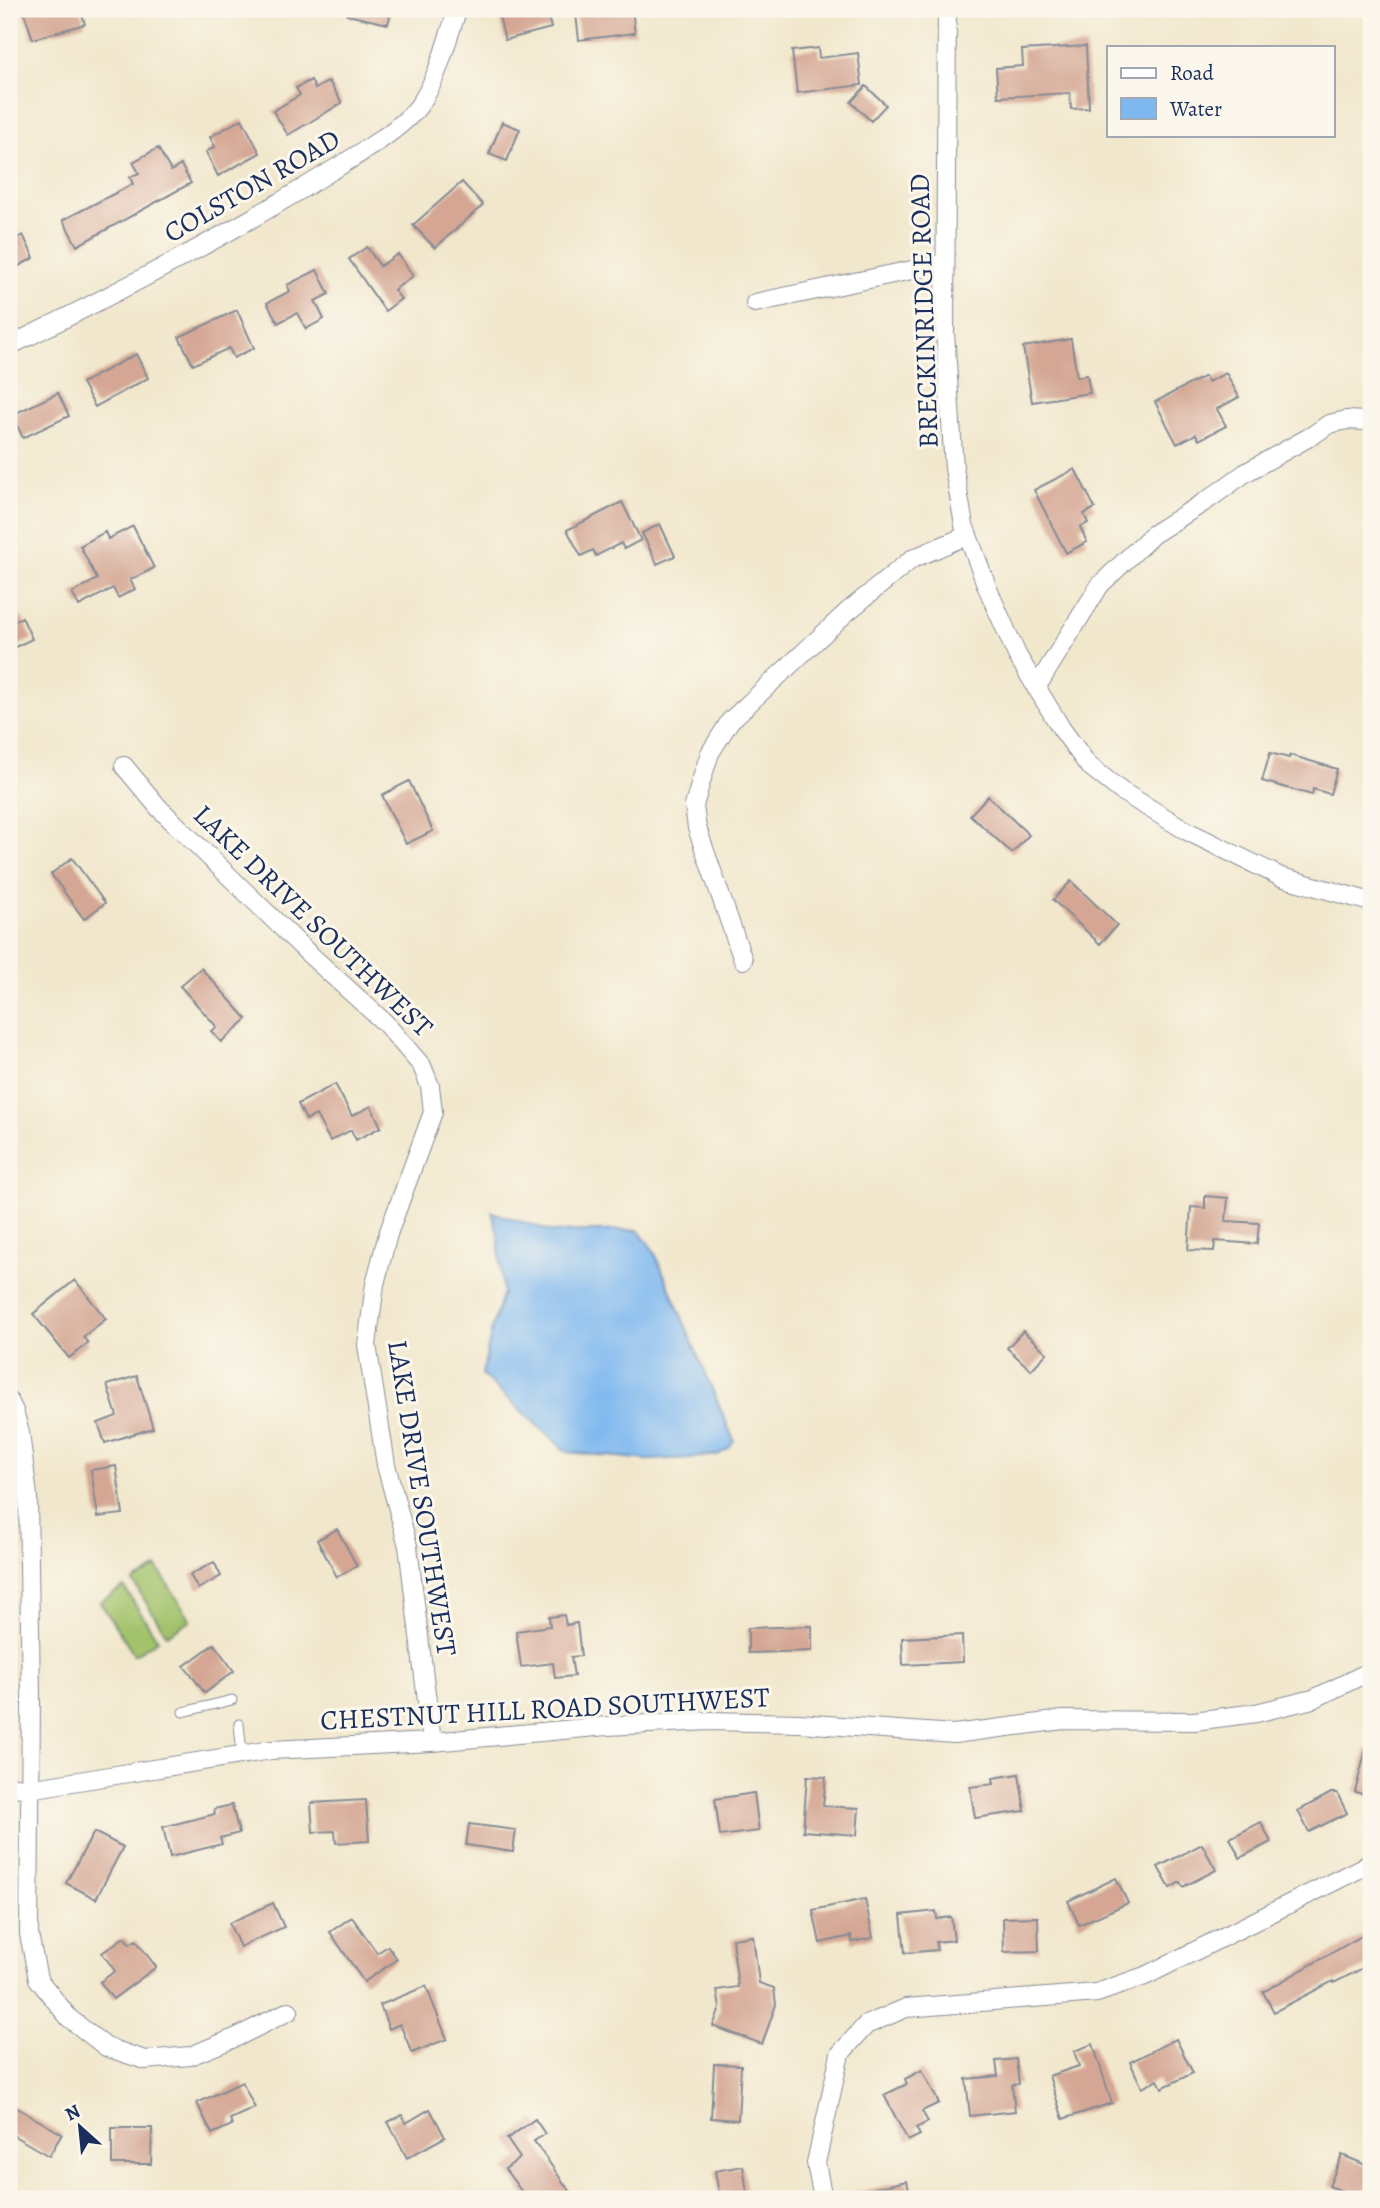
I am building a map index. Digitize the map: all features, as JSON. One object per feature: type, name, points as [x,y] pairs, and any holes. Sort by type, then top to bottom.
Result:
[{"type":"street","name":"COLSTON ROAD","points":[[9,346],[110,296],[264,212],[378,142],[417,108],[422,100],[433,81],[458,9]]},
{"type":"street","name":"BRECKINRIDGE ROAD","points":[[947,9],[945,332],[954,468],[964,525],[987,587],[1017,655],[1088,765],[1121,791],[1187,831],[1281,877],[1371,902]]},
{"type":"street","points":[[755,303],[945,263]]},
{"type":"street","points":[[1036,688],[1100,585],[1152,535],[1253,468],[1329,424],[1347,420],[1371,423]]},
{"type":"street","points":[[743,960],[697,828],[694,806],[710,753],[730,721],[847,612],[912,559],[968,535]]},
{"type":"street","name":"LAKE DRIVE SOUTHWEST","points":[[124,766],[159,808],[307,952],[386,1023],[422,1066],[430,1086],[433,1112],[388,1234],[375,1284],[368,1345],[370,1376],[386,1465],[408,1546],[432,1742]]},
{"type":"street","points":[[9,1401],[20,1433],[28,1496],[35,1690],[29,1788],[29,1934],[38,1979],[69,2018],[106,2047],[145,2060],[190,2056],[237,2037],[289,2011]]},
{"type":"street","name":"CHESTNUT HILL ROAD SOUTHWEST","points":[[9,1786],[29,1788],[271,1750],[432,1742],[607,1726],[710,1721],[799,1723],[954,1734],[1063,1720],[1194,1721],[1256,1713],[1313,1699],[1371,1671]]},
{"type":"street","points":[[823,2199],[816,2163],[840,2054],[866,2025],[906,2008],[1097,1993],[1145,1976],[1371,1863]]},
{"type":"lane","points":[[183,1712],[232,1700]]},
{"type":"lane","points":[[239,1724],[242,1754]]},
{"type":"green space","points":[[157,1567],[191,1620],[167,1635],[133,1582]]},
{"type":"green space","points":[[124,1587],[158,1640],[134,1655],[100,1602]]},
{"type":"water","points":[[492,1212],[553,1232],[638,1230],[654,1251],[734,1441],[730,1447],[718,1455],[648,1460],[567,1452],[482,1375],[503,1293],[498,1234]]},
{"type":"building","points":[[38,9],[80,9],[85,24],[33,39],[24,13]]},
{"type":"building","points":[[347,9],[392,9],[388,24],[347,15]]},
{"type":"building","points":[[532,9],[546,9],[551,28],[505,40],[499,17]]},
{"type":"building","points":[[632,9],[635,33],[579,40],[576,14]]},
{"type":"building","points":[[1086,46],[1089,108],[1071,109],[1070,93],[998,97],[996,68],[1023,66],[1022,50]]},
{"type":"building","points":[[818,48],[819,58],[858,53],[862,85],[797,93],[792,51]]},
{"type":"building","points":[[311,80],[315,89],[329,81],[342,103],[288,135],[273,111],[300,95],[296,88]]},
{"type":"building","points":[[866,86],[886,105],[871,121],[851,102]]},
{"type":"building","points":[[242,119],[260,153],[218,176],[206,152],[215,147],[210,137]]},
{"type":"building","points":[[502,122],[520,129],[507,161],[489,154]]},
{"type":"building","points":[[158,148],[171,171],[181,165],[191,183],[77,246],[63,220],[133,184],[130,177],[139,173],[133,162]]},
{"type":"building","points":[[462,182],[483,205],[435,248],[413,225]]},
{"type":"building","points":[[23,235],[34,258],[9,271],[9,242]]},
{"type":"building","points":[[367,247],[380,266],[398,254],[413,276],[394,290],[401,299],[385,311],[349,259]]},
{"type":"building","points":[[317,270],[329,294],[315,301],[324,319],[306,329],[297,313],[278,323],[267,303],[290,291],[287,285]]},
{"type":"building","points":[[237,310],[254,348],[234,358],[229,348],[193,365],[179,337]]},
{"type":"building","points":[[1071,339],[1077,377],[1087,375],[1090,393],[1032,402],[1023,347]]},
{"type":"building","points":[[136,354],[148,378],[95,407],[82,383]]},
{"type":"building","points":[[1226,373],[1239,397],[1217,409],[1226,426],[1199,440],[1196,434],[1177,444],[1155,402],[1205,376],[1208,382]]},
{"type":"building","points":[[58,393],[69,416],[23,438],[12,415]]},
{"type":"building","points":[[1075,469],[1095,508],[1084,514],[1088,523],[1080,527],[1087,542],[1066,553],[1034,490]]},
{"type":"building","points":[[622,502],[641,540],[624,549],[621,543],[596,556],[593,550],[581,556],[567,530]]},
{"type":"building","points":[[660,524],[675,556],[657,564],[642,533]]},
{"type":"building","points":[[133,526],[154,568],[130,580],[135,589],[118,598],[113,588],[79,606],[72,593],[97,579],[80,546],[105,532],[108,539]]},
{"type":"building","points":[[22,617],[32,639],[9,650],[9,624]]},
{"type":"building","points":[[1270,753],[1289,758],[1290,755],[1337,769],[1330,794],[1313,789],[1312,795],[1262,781]]},
{"type":"building","points":[[409,781],[433,831],[406,844],[382,795]]},
{"type":"building","points":[[988,796],[1029,835],[1012,853],[970,815]]},
{"type":"building","points":[[72,858],[105,903],[84,919],[51,874]]},
{"type":"building","points":[[1071,881],[1117,925],[1100,944],[1053,900]]},
{"type":"building","points":[[201,968],[247,1019],[221,1042],[211,1031],[217,1027],[180,986]]},
{"type":"building","points":[[335,1084],[352,1116],[371,1106],[381,1127],[356,1140],[351,1130],[330,1141],[316,1115],[306,1120],[298,1104]]},
{"type":"building","points":[[1205,1196],[1228,1198],[1226,1221],[1259,1223],[1257,1244],[1215,1241],[1214,1251],[1188,1250],[1191,1207],[1205,1208]]},
{"type":"building","points":[[75,1280],[106,1319],[83,1337],[88,1343],[69,1358],[33,1314]]},
{"type":"building","points":[[1023,1331],[1047,1353],[1031,1370],[1007,1348]]},
{"type":"building","points":[[137,1376],[153,1428],[105,1443],[98,1423],[117,1416],[107,1385]]},
{"type":"building","points":[[116,1466],[123,1514],[98,1517],[91,1470]]},
{"type":"building","points":[[337,1529],[357,1566],[337,1577],[317,1540]]},
{"type":"building","points":[[214,1562],[221,1576],[198,1589],[190,1575]]},
{"type":"building","points":[[564,1615],[566,1625],[577,1623],[581,1656],[571,1657],[574,1676],[555,1678],[553,1663],[521,1667],[516,1631],[550,1626],[549,1617]]},
{"type":"building","points":[[812,1626],[812,1651],[748,1653],[748,1628]]},
{"type":"building","points":[[962,1635],[963,1662],[903,1665],[902,1638]]},
{"type":"building","points":[[214,1644],[234,1671],[205,1693],[184,1666]]},
{"type":"building","points":[[1366,1749],[1371,1750],[1371,1796],[1355,1792]]},
{"type":"building","points":[[1019,1774],[1025,1811],[975,1818],[970,1787],[994,1784],[993,1778]]},
{"type":"building","points":[[807,1776],[826,1777],[823,1806],[859,1808],[857,1835],[803,1831]]},
{"type":"building","points":[[754,1793],[759,1831],[720,1836],[715,1799]]},
{"type":"building","points":[[1331,1793],[1337,1793],[1347,1813],[1309,1832],[1298,1811]]},
{"type":"building","points":[[366,1800],[369,1841],[336,1843],[335,1831],[313,1832],[311,1803]]},
{"type":"building","points":[[232,1805],[239,1833],[220,1838],[222,1844],[170,1857],[163,1827],[215,1814],[214,1809]]},
{"type":"building","points":[[1261,1822],[1271,1842],[1240,1858],[1230,1838]]},
{"type":"building","points":[[469,1824],[516,1830],[513,1852],[466,1845]]},
{"type":"building","points":[[94,1832],[123,1847],[96,1899],[66,1883]]},
{"type":"building","points":[[1202,1844],[1216,1870],[1183,1887],[1180,1882],[1170,1888],[1158,1867]]},
{"type":"building","points":[[1116,1878],[1128,1903],[1079,1925],[1068,1901]]},
{"type":"building","points":[[865,1899],[873,1938],[852,1942],[851,1936],[820,1943],[813,1910]]},
{"type":"building","points":[[273,1903],[284,1927],[240,1947],[229,1923]]},
{"type":"building","points":[[936,1911],[937,1919],[951,1917],[954,1940],[936,1942],[937,1950],[905,1953],[901,1915]]},
{"type":"building","points":[[352,1917],[377,1953],[388,1946],[397,1959],[364,1982],[330,1932]]},
{"type":"building","points":[[1038,1917],[1039,1951],[1004,1952],[1003,1918]]},
{"type":"building","points":[[1367,1933],[1371,1941],[1371,1964],[1274,2012],[1263,1992]]},
{"type":"building","points":[[753,1936],[759,1983],[774,1988],[776,2005],[762,2044],[713,2026],[720,2008],[717,1990],[738,1987],[732,1939]]},
{"type":"building","points":[[124,1937],[130,1944],[136,1940],[156,1967],[113,1999],[100,1982],[115,1971],[102,1953]]},
{"type":"building","points":[[426,1986],[447,2039],[412,2053],[400,2024],[389,2029],[380,2005]]},
{"type":"building","points":[[1176,2039],[1193,2073],[1162,2088],[1158,2080],[1142,2088],[1130,2062]]},
{"type":"building","points":[[1093,2044],[1112,2103],[1063,2119],[1049,2076],[1079,2066],[1074,2051]]},
{"type":"building","points":[[1016,2059],[1019,2084],[1012,2085],[1015,2111],[970,2116],[966,2079],[998,2076],[996,2061]]},
{"type":"building","points":[[714,2064],[741,2065],[738,2120],[711,2118]]},
{"type":"building","points":[[922,2070],[939,2103],[922,2111],[928,2122],[916,2128],[920,2135],[908,2141],[884,2095],[907,2084],[905,2079]]},
{"type":"building","points":[[242,2082],[255,2108],[230,2119],[232,2125],[212,2134],[197,2103]]},
{"type":"building","points":[[14,2106],[62,2134],[49,2156],[9,2133],[9,2114]]},
{"type":"building","points":[[430,2109],[445,2137],[407,2158],[388,2122],[402,2115],[406,2123]]},
{"type":"building","points":[[535,2119],[545,2134],[534,2141],[575,2199],[527,2199],[505,2169],[520,2158],[507,2139]]},
{"type":"building","points":[[112,2128],[152,2128],[151,2164],[112,2164]]},
{"type":"building","points":[[1342,2155],[1371,2167],[1371,2181],[1363,2199],[1329,2186]]},
{"type":"building","points":[[743,2166],[748,2199],[720,2199],[715,2171]]},
{"type":"building","points":[[907,2181],[911,2199],[852,2199],[852,2193]]}]
